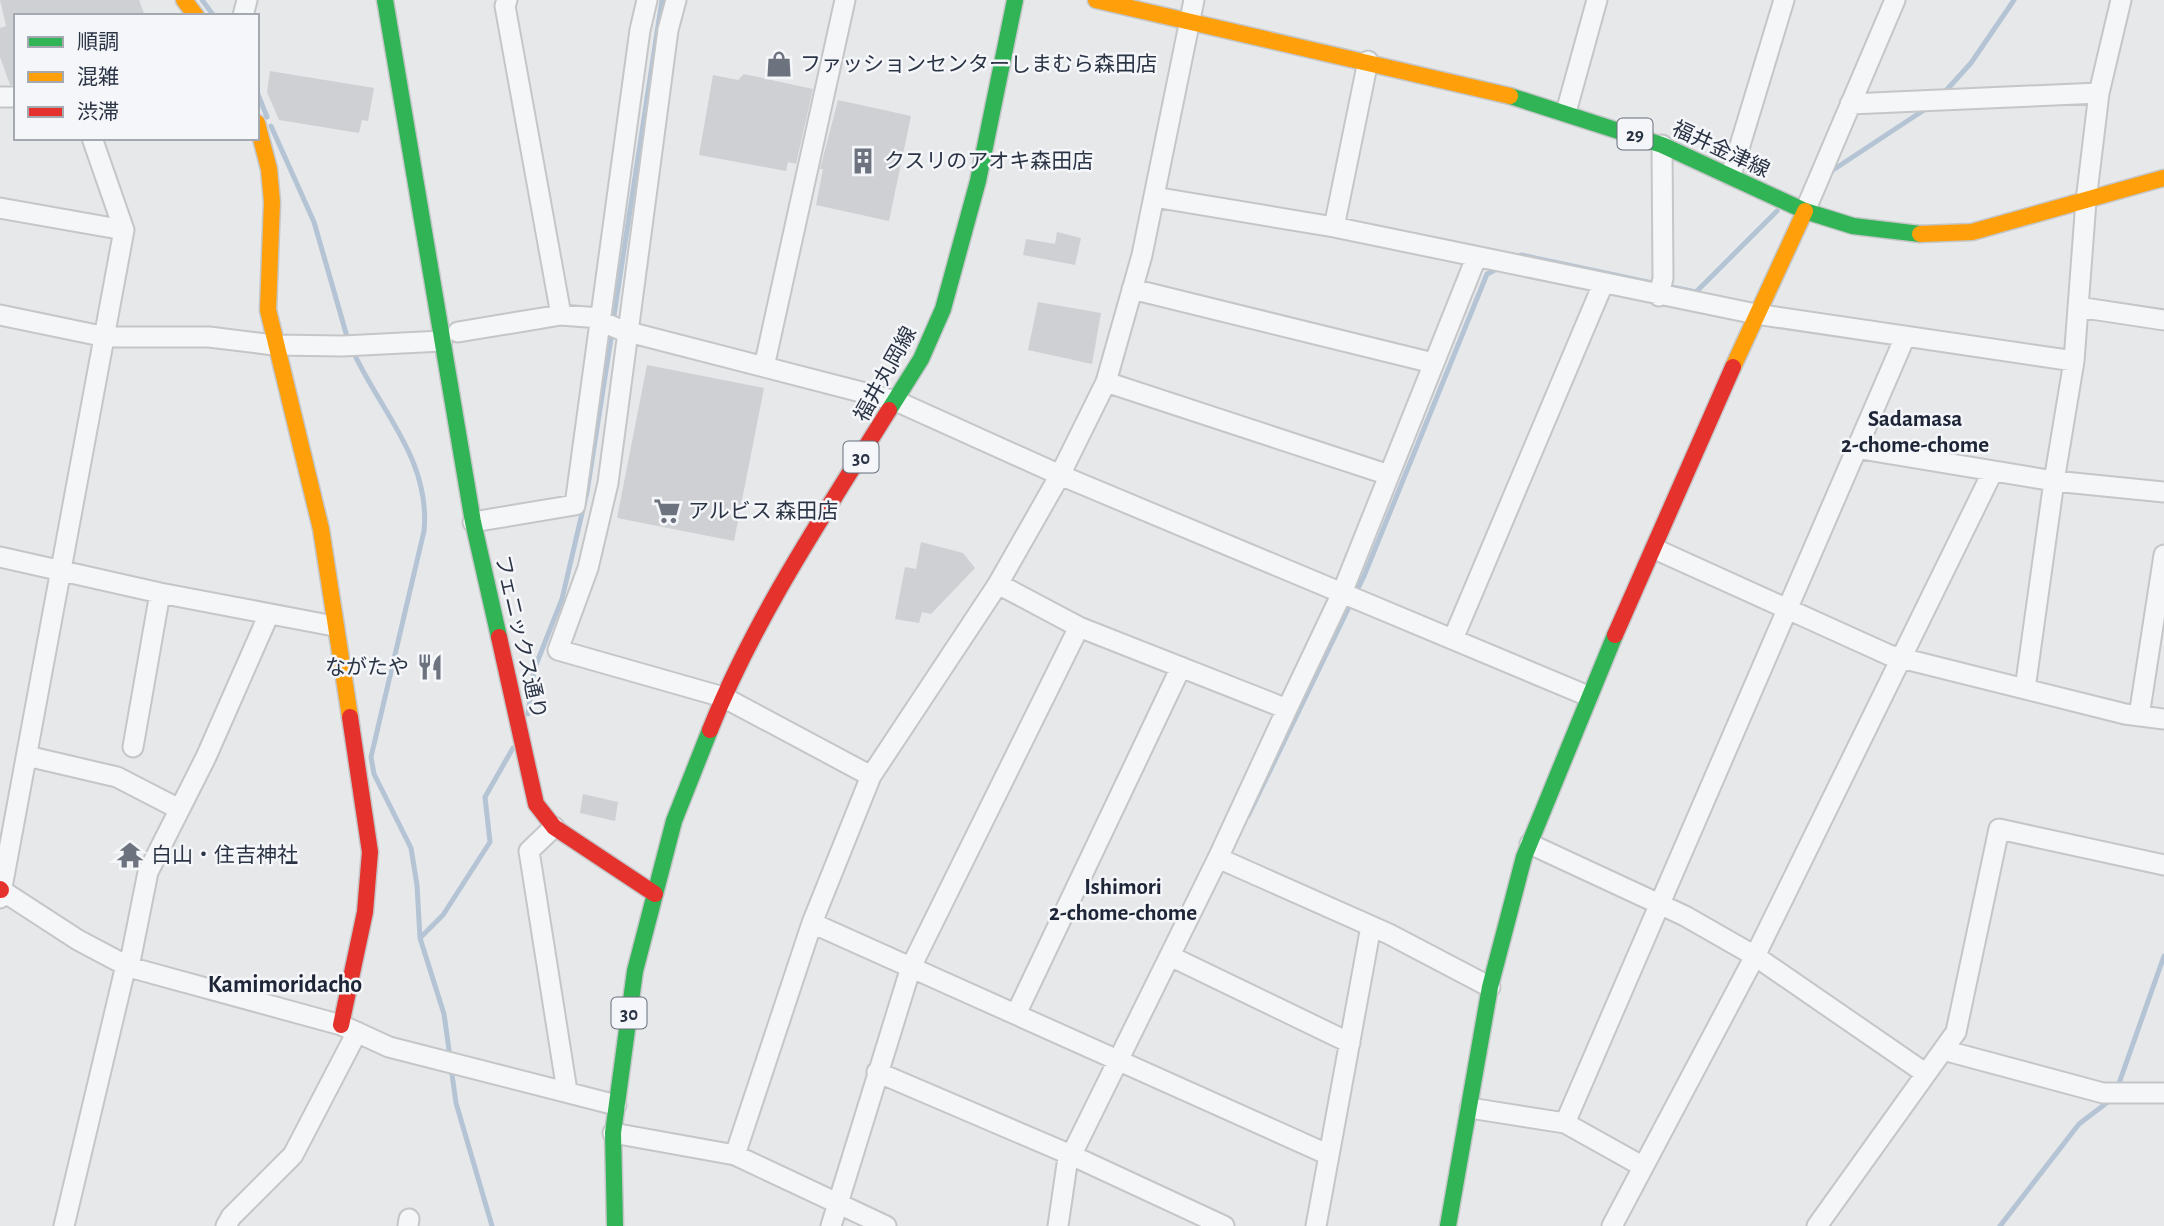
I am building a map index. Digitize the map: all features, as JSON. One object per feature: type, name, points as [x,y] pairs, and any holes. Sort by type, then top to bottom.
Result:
[{"type":"street","name":"フェニックス通り","points":[[385,0],[450,337],[474,522],[536,804],[554,827],[655,894]]},
{"type":"street","points":[[507,0],[505,6],[561,315]]},
{"type":"street","points":[[647,0],[640,30],[614,325],[608,483],[588,568],[558,650],[723,697],[871,776]]},
{"type":"street","points":[[474,522],[575,505],[614,325],[668,30],[676,0]]},
{"type":"street","points":[[764,367],[845,0]]},
{"type":"street","name":"福井丸岡線","points":[[655,894],[674,821],[723,697],[816,528],[922,359],[943,309],[962,249],[1015,0]]},
{"type":"street","name":"福井金津線","points":[[1096,0],[1192,9],[1368,61],[1566,112],[1662,145],[1805,211],[1853,226],[1935,236],[1972,232],[2164,178]]},
{"type":"street","points":[[1566,112],[1597,0]]},
{"type":"street","points":[[1731,175],[1784,0]]},
{"type":"street","points":[[1448,1226],[1471,1108],[1490,986],[1530,844],[1588,696],[1655,549],[1756,314],[1805,211],[1895,0]]},
{"type":"street","points":[[2025,689],[2074,361],[2086,201],[2099,93],[2121,0]]},
{"type":"street","points":[[735,1155],[812,923],[871,776],[998,584],[1060,475],[1106,382],[1154,197],[1192,9]]},
{"type":"street","points":[[1334,227],[1368,61]]},
{"type":"street","points":[[1850,104],[2099,93]]},
{"type":"street","points":[[226,1226],[231,1217],[293,1155],[349,1029],[365,912],[370,852],[311,481],[274,345],[268,310],[272,202],[270,169],[259,129]]},
{"type":"street","points":[[93,140],[124,230],[63,570],[0,892],[78,940],[128,966],[349,1029],[389,1047],[616,1105]]},
{"type":"street","points":[[1659,296],[1663,278],[1662,145]]},
{"type":"street","points":[[1154,197],[1334,227],[1756,314],[2074,361]]},
{"type":"street","points":[[0,208],[124,230]]},
{"type":"street","points":[[1058,1226],[1067,1164],[1218,859],[1342,593],[1476,258]]},
{"type":"street","points":[[1453,639],[1603,284]]},
{"type":"street","points":[[1132,289],[1433,363]]},
{"type":"street","points":[[2078,307],[2164,320]]},
{"type":"street","points":[[0,315],[106,337],[209,337],[274,345],[343,346],[450,337],[561,315],[614,325],[897,401],[1060,475],[1588,696]]},
{"type":"street","points":[[1565,1123],[1905,337]]},
{"type":"street","points":[[1106,382],[1389,475]]},
{"type":"street","points":[[1855,448],[2054,481],[2164,492]]},
{"type":"street","points":[[1612,1226],[1755,956],[1904,659],[1993,471]]},
{"type":"street","points":[[1655,549],[1785,610],[1904,659],[2139,716],[2164,719]]},
{"type":"street","points":[[2139,716],[2164,555]]},
{"type":"street","points":[[0,557],[160,593],[334,626]]},
{"type":"street","points":[[998,584],[1079,627],[1287,709]]},
{"type":"street","points":[[134,747],[160,593]]},
{"type":"street","points":[[64,1226],[128,966],[148,872],[206,757],[269,614]]},
{"type":"street","points":[[831,1226],[911,967],[1079,627]]},
{"type":"street","points":[[1016,1014],[1181,667]]},
{"type":"street","points":[[27,756],[117,777],[179,809]]},
{"type":"street","points":[[554,827],[528,851],[567,1091]]},
{"type":"street","points":[[1817,1226],[1956,1032],[1999,829],[2164,865]]},
{"type":"street","points":[[1530,844],[1658,903],[1755,956],[1925,1073]]},
{"type":"street","points":[[1218,859],[1371,926],[1490,986]]},
{"type":"street","name":"30","points":[[615,1226],[613,1133],[616,1105],[635,971],[655,894]]},
{"type":"street","points":[[812,923],[1329,1155]]},
{"type":"street","points":[[1316,1226],[1371,926]]},
{"type":"street","points":[[1170,956],[1350,1043]]},
{"type":"street","points":[[1943,1050],[2104,1093],[2164,1093]]},
{"type":"street","points":[[877,1072],[1071,1155],[1224,1226]]},
{"type":"street","points":[[1471,1108],[1565,1123],[1642,1166]]},
{"type":"street","points":[[613,1133],[735,1155],[886,1226]]},
{"type":"building","points":[[0,0],[139,0],[144,14],[14,14],[14,85],[10,85],[0,57],[0,28],[6,26]]},
{"type":"building","points":[[270,71],[374,88],[368,121],[362,120],[359,133],[279,120],[267,92]]},
{"type":"building","points":[[744,74],[813,89],[796,164],[788,162],[786,171],[699,155],[713,75],[738,80]]},
{"type":"building","name":"クスリのアオキ森田店","points":[[838,100],[911,116],[889,221],[816,205],[823,169],[820,169]]},
{"type":"building","points":[[1057,232],[1081,238],[1075,265],[1023,255],[1026,239],[1055,244]]},
{"type":"building","points":[[1038,302],[1101,313],[1092,364],[1028,350]]},
{"type":"building","points":[[647,365],[764,388],[734,541],[617,518]]},
{"type":"building","points":[[921,542],[963,553],[975,568],[931,614],[922,612],[919,623],[895,619],[905,567],[916,569]]},
{"type":"building","points":[[583,794],[618,802],[615,821],[580,813]]},
{"type":"waterway","points":[[202,0],[212,14]]},
{"type":"waterway","points":[[613,322],[662,0]]},
{"type":"waterway","points":[[1942,95],[1971,63],[2014,0]]},
{"type":"waterway","points":[[259,97],[267,117]]},
{"type":"waterway","points":[[1830,172],[1930,106]]},
{"type":"waterway","points":[[271,126],[314,222],[348,340]]},
{"type":"waterway","points":[[1667,286],[1696,292],[1777,211]]},
{"type":"waterway","points":[[1516,258],[1521,255],[1657,284]]},
{"type":"waterway","points":[[1248,816],[1364,576],[1487,274],[1499,268]]},
{"type":"waterway","points":[[528,714],[534,670],[562,599],[587,492],[612,332]]},
{"type":"waterway","points":[[352,349],[401,436],[420,481],[424,505],[424,531],[371,757],[374,774],[411,848],[417,885],[420,938],[444,1014],[450,1057]]},
{"type":"waterway","points":[[420,938],[443,915],[490,842],[485,797],[513,748]]},
{"type":"waterway","points":[[2117,1089],[2164,956]]},
{"type":"waterway","points":[[451,1067],[456,1103],[492,1226]]},
{"type":"waterway","points":[[2000,1226],[2079,1124],[2113,1098]]},
{"type":"traffic: fast","points":[[385,0],[473,522],[499,637]]},
{"type":"traffic: fast","points":[[889,410],[921,359],[943,309],[978,181],[1015,0]]},
{"type":"traffic: fast","points":[[1510,96],[1662,145],[1805,211],[1853,226],[1920,234]]},
{"type":"traffic: fast","points":[[1448,1226],[1490,987],[1524,857],[1615,635]]},
{"type":"traffic: fast","points":[[615,1226],[613,1133],[635,971],[674,821],[710,730]]},
{"type":"traffic: slow","points":[[184,0],[194,14]]},
{"type":"traffic: slow","points":[[1096,0],[1510,96]]},
{"type":"traffic: slow","points":[[259,131],[269,169],[272,202],[268,310],[321,529],[350,717]]},
{"type":"traffic: slow","points":[[1920,234],[1972,232],[2164,178]]},
{"type":"traffic: slow","points":[[1733,367],[1805,211]]},
{"type":"traffic: jam","points":[[1615,635],[1733,367]]},
{"type":"traffic: jam","points":[[710,730],[770,606],[889,410]]},
{"type":"traffic: jam","points":[[499,637],[536,804],[554,827],[655,894]]},
{"type":"traffic: jam","points":[[341,1025],[365,912],[370,852],[350,717]]},
{"type":"place","name":"ファッションセンターしまむら森田店","points":[[779,64]]},
{"type":"place","name":"クスリのアオキ森田店","points":[[863,161]]},
{"type":"place","name":"アルビス 森田店","points":[[667,511]]},
{"type":"place","name":"ながたや","points":[[430,667]]},
{"type":"place","name":"白山・住吉神社","points":[[130,855]]},
{"type":"district","name":"Sadamasa 2-chome-chome","points":[[1915,431]]},
{"type":"district","name":"Ishimori 2-chome-chome","points":[[1123,899]]},
{"type":"district","name":"Kamimoridacho","points":[[285,984]]}]
